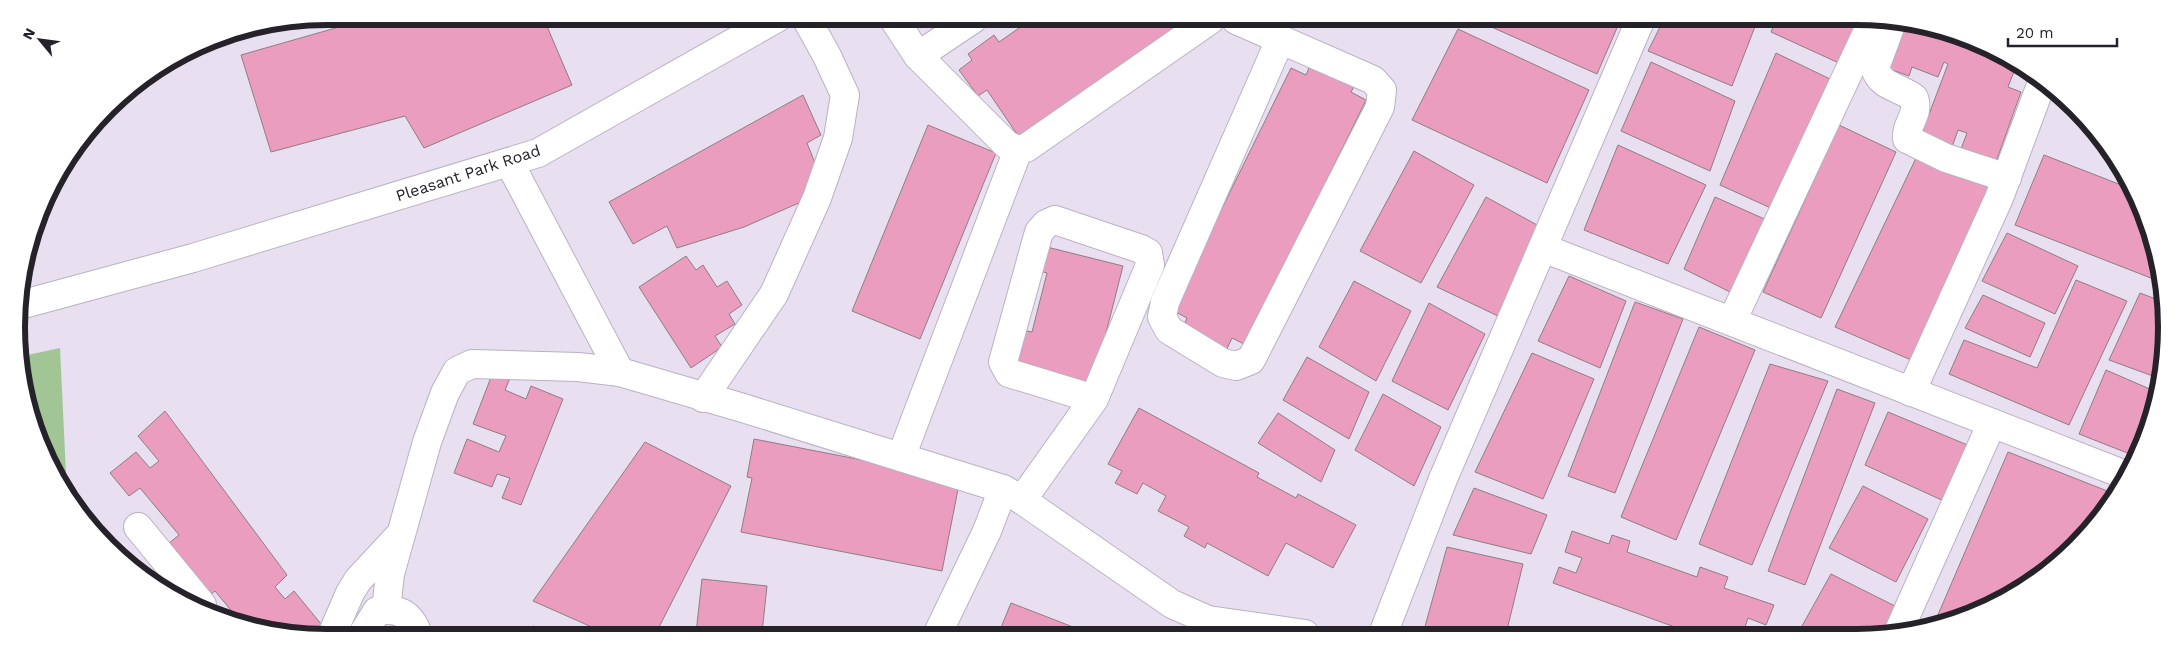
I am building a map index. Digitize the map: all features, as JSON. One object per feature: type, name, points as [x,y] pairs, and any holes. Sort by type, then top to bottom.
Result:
[{"type":"street","name":"Pleasant Park Road","points":[[26,303],[193,258],[538,153],[765,25]]},
{"type":"street","points":[[703,398],[774,294],[817,198],[838,138],[845,95],[810,25]]},
{"type":"street","points":[[898,25],[918,56],[1007,145],[1018,150],[1026,148],[1203,25]]},
{"type":"street","points":[[918,56],[964,25]]},
{"type":"street","points":[[1385,629],[1443,479],[1638,25]]},
{"type":"street","points":[[1732,321],[1870,26]]},
{"type":"street","points":[[1260,27],[1373,80],[1382,90],[1380,107],[1250,360],[1236,366],[1223,363],[1170,330],[1162,317],[1165,302],[1260,27]]},
{"type":"street","points":[[1890,27],[1875,68],[1877,76],[1886,84],[1914,98],[1917,107],[1906,134],[1907,139],[1946,158],[2006,178]]},
{"type":"street","points":[[1911,392],[2000,198],[2040,87]]},
{"type":"street","points":[[901,457],[1018,150]]},
{"type":"street","points":[[509,162],[620,372]]},
{"type":"street","points":[[940,629],[987,531],[1013,495],[1094,399],[1150,265],[1148,253],[1141,249],[1055,220],[1046,224],[1039,232],[1003,362],[1004,368],[1008,373],[1094,399]]},
{"type":"street","points":[[1543,248],[2121,473]]},
{"type":"street","points":[[386,610],[390,574],[427,442],[445,393],[457,371],[472,364],[578,367],[620,372],[901,457],[1013,495],[1172,604],[1208,620],[1271,629]]},
{"type":"street","points":[[1901,625],[1992,423]]},
{"type":"street","points":[[138,527],[198,600]]},
{"type":"street","points":[[334,629],[350,592],[358,580],[402,532]]},
{"type":"street","points":[[366,629],[377,612],[394,609],[406,615],[414,629]]},
{"type":"green space","points":[[60,348],[66,480],[48,443],[35,405],[27,355]]},
{"type":"building","points":[[344,25],[546,25],[572,85],[424,148],[405,116],[271,152],[241,55]]},
{"type":"building","points":[[1023,25],[1170,25],[1177,36],[1023,143],[987,90],[978,96],[959,70],[972,60],[968,54],[994,35],[999,42]]},
{"type":"building","points":[[1487,25],[1618,25],[1597,74]]},
{"type":"building","points":[[1661,25],[1756,25],[1732,86],[1648,51]]},
{"type":"building","points":[[1774,25],[1856,25],[1841,64],[1771,32]]},
{"type":"building","points":[[1895,28],[1934,35],[1953,41],[1990,56],[2015,70],[2008,87],[2021,92],[1996,162],[1961,149],[1967,133],[1958,130],[1951,150],[1920,138],[1948,64],[1944,62],[1938,77],[1912,67],[1909,76],[1881,66]]},
{"type":"building","points":[[1458,29],[1589,90],[1547,183],[1412,120]]},
{"type":"building","points":[[1776,53],[1830,79],[1773,209],[1720,185]]},
{"type":"building","points":[[1313,59],[1357,81],[1351,92],[1366,100],[1246,345],[1232,338],[1225,353],[1181,331],[1187,318],[1172,310],[1291,68],[1306,75]]},
{"type":"building","points":[[1651,62],[1735,101],[1710,171],[1621,131]]},
{"type":"building","points":[[803,95],[821,135],[807,143],[815,163],[801,202],[744,227],[677,248],[667,226],[633,244],[609,202]]},
{"type":"building","points":[[928,125],[996,153],[920,339],[852,311]]},
{"type":"building","points":[[1839,125],[1896,152],[1821,318],[1763,292]]},
{"type":"building","points":[[1618,145],[1706,185],[1668,264],[1584,230]]},
{"type":"building","points":[[1414,151],[1474,185],[1421,283],[1360,251]]},
{"type":"building","points":[[1918,154],[1996,189],[1911,360],[1835,327]]},
{"type":"building","points":[[2044,155],[2123,186],[2142,230],[2154,279],[2015,225]]},
{"type":"building","points":[[1486,197],[1539,226],[1498,316],[1437,287]]},
{"type":"building","points":[[1715,197],[1769,221],[1736,295],[1684,269]]},
{"type":"building","points":[[2007,233],[2078,266],[2055,314],[1982,281]]},
{"type":"building","points":[[1043,246],[1123,266],[1093,384],[1013,363],[1022,330],[1032,332],[1047,273],[1037,270]]},
{"type":"building","points":[[686,256],[696,270],[703,265],[717,287],[727,281],[742,305],[729,314],[735,324],[715,336],[722,347],[691,368],[639,287]]},
{"type":"building","points":[[1569,276],[1626,301],[1600,368],[1538,341]]},
{"type":"building","points":[[2076,280],[2127,301],[2069,425],[1949,374],[1964,340],[2037,368]]},
{"type":"building","points":[[1354,281],[1411,311],[1376,381],[1319,347]]},
{"type":"building","points":[[2140,293],[2156,299],[2158,327],[2153,376],[2109,360]]},
{"type":"building","points":[[1983,295],[2045,323],[2030,357],[1965,328]]},
{"type":"building","points":[[1635,302],[1683,319],[1615,493],[1568,476]]},
{"type":"building","points":[[1429,303],[1485,334],[1448,410],[1392,381]]},
{"type":"building","points":[[1699,327],[1755,350],[1676,540],[1621,517]]},
{"type":"building","points":[[1532,353],[1594,379],[1543,499],[1475,472]]},
{"type":"building","points":[[1307,357],[1369,392],[1349,439],[1283,400]]},
{"type":"building","points":[[1770,364],[1828,381],[1752,565],[1699,544]]},
{"type":"building","points":[[2106,370],[2151,390],[2142,424],[2130,454],[2079,434]]},
{"type":"building","points":[[493,372],[510,378],[505,390],[526,399],[531,386],[563,399],[521,505],[502,498],[510,478],[497,474],[492,487],[454,473],[467,439],[499,452],[506,436],[473,424]]},
{"type":"building","points":[[1837,389],[1875,403],[1805,585],[1768,571]]},
{"type":"building","points":[[1383,394],[1441,427],[1414,486],[1355,450]]},
{"type":"building","points":[[1139,408],[1259,473],[1257,477],[1296,498],[1298,494],[1356,525],[1333,568],[1286,543],[1268,576],[1207,543],[1205,548],[1184,536],[1189,527],[1158,511],[1166,496],[1143,483],[1137,494],[1115,483],[1122,471],[1108,464]]},
{"type":"building","points":[[165,411],[287,575],[275,587],[285,599],[294,591],[325,629],[288,626],[249,619],[234,614],[215,591],[210,595],[168,544],[179,535],[140,488],[129,496],[110,473],[136,452],[150,468],[159,461],[138,436]]},
{"type":"building","points":[[1888,412],[1970,446],[1946,502],[1865,465]]},
{"type":"building","points":[[1278,413],[1335,450],[1321,482],[1258,443]]},
{"type":"building","points":[[754,439],[960,479],[942,571],[741,532],[752,478],[747,477]]},
{"type":"building","points":[[645,442],[731,486],[658,629],[596,629],[533,601]]},
{"type":"building","points":[[2008,452],[2109,492],[2096,511],[2070,541],[2040,567],[1990,598],[1936,618]]},
{"type":"building","points":[[1863,486],[1928,519],[1896,582],[1829,548]]},
{"type":"building","points":[[1474,488],[1547,515],[1531,554],[1453,535]]},
{"type":"building","points":[[1572,531],[1609,544],[1612,535],[1630,541],[1627,552],[1697,577],[1700,567],[1728,577],[1724,588],[1774,605],[1766,625],[1748,618],[1744,629],[1680,629],[1553,583],[1559,567],[1576,573],[1582,558],[1565,552]]},
{"type":"building","points":[[1447,547],[1523,564],[1507,629],[1424,629]]},
{"type":"building","points":[[1831,574],[1897,607],[1887,627],[1800,629]]},
{"type":"building","points":[[702,579],[767,586],[762,629],[696,629]]},
{"type":"building","points":[[1011,603],[1078,629],[1000,629]]}]
